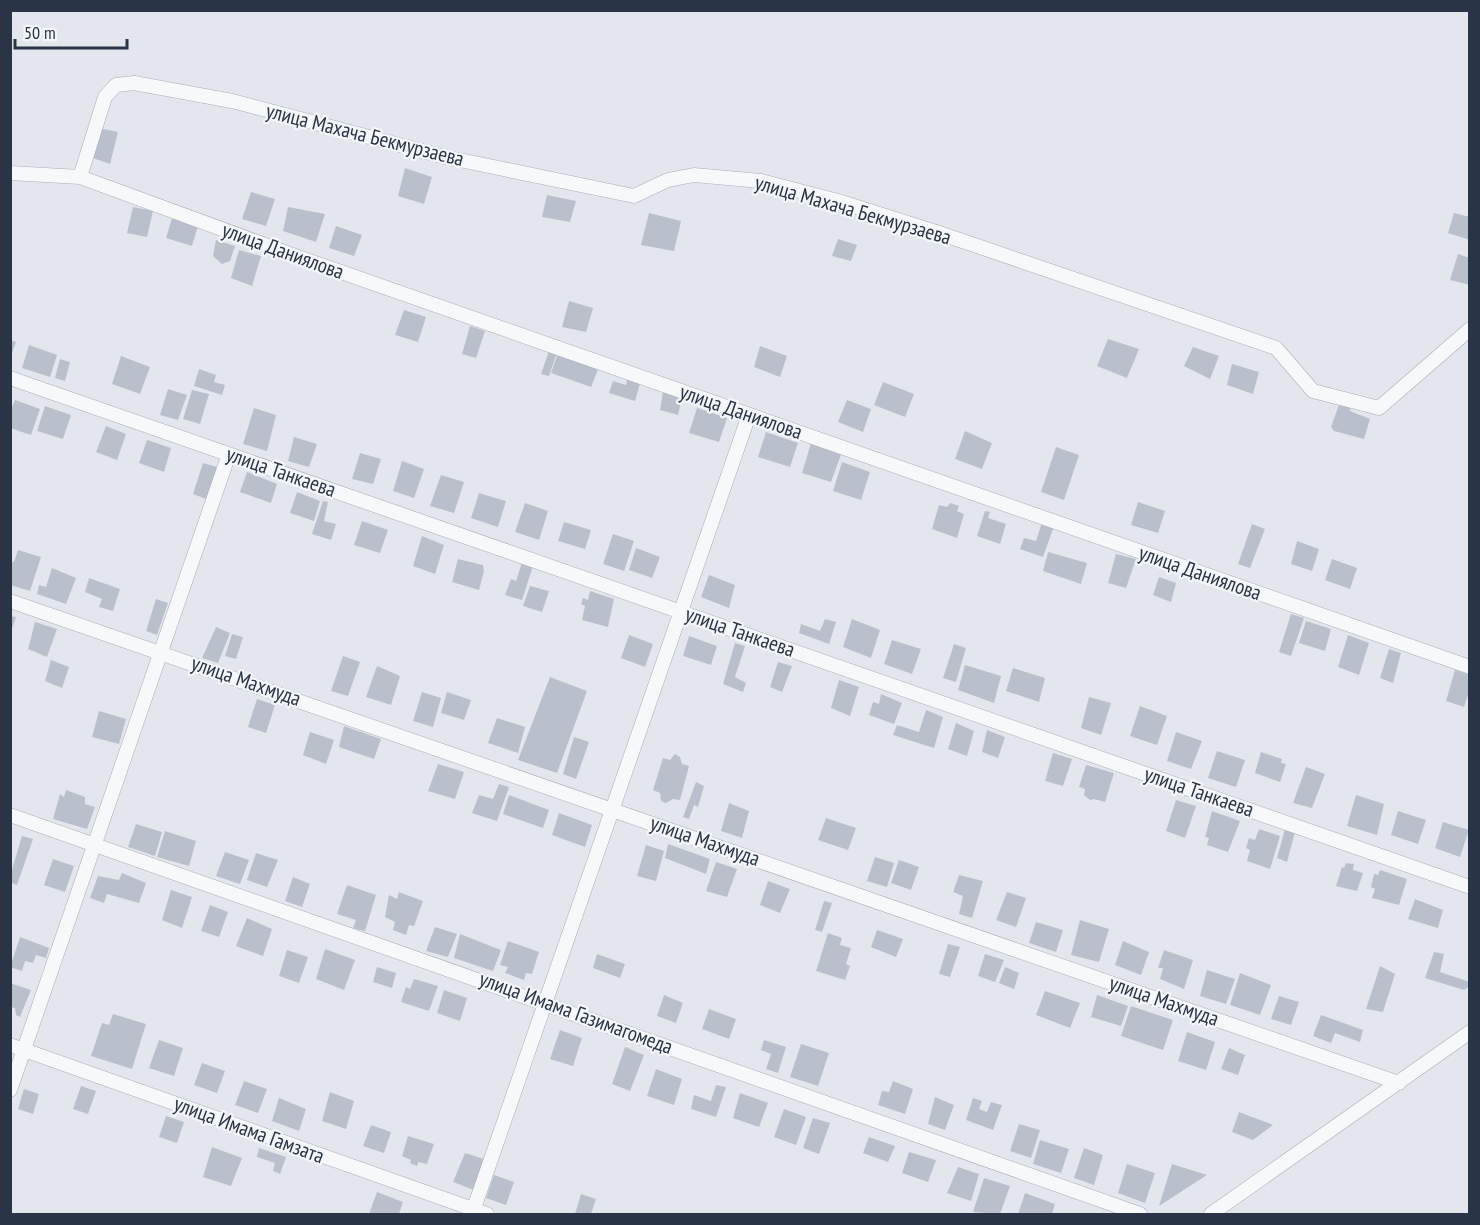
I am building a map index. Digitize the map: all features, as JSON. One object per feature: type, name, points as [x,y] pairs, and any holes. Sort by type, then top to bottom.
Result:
[{"type":"street","name":"улица Махача Бекмурзаева","points":[[80,177],[105,97],[116,85],[134,83],[232,101],[446,156],[634,196],[668,180],[694,175],[761,181],[838,201],[1276,348],[1313,391],[1379,408],[1470,329]]},
{"type":"street","name":"улица Даниялова","points":[[10,173],[80,177],[298,257],[1470,667]]},
{"type":"street","name":"улица Танкаева","points":[[10,378],[1470,887]]},
{"type":"street","points":[[473,1212],[750,415]]},
{"type":"street","points":[[10,1090],[229,454]]},
{"type":"street","name":"улица Махмуда","points":[[10,601],[613,808],[1399,1083]]},
{"type":"street","name":"улица Имама Газимагомеда","points":[[10,815],[546,1002],[1140,1215]]},
{"type":"street","points":[[1219,1213],[1470,1032]]},
{"type":"street","name":"улица Имама Гамзата","points":[[10,1045],[473,1212],[488,1215]]},
{"type":"building","points":[[99,128],[118,132],[110,164],[90,157]]},
{"type":"building","points":[[405,168],[432,177],[424,204],[398,196]]},
{"type":"building","points":[[251,192],[275,199],[266,226],[242,219]]},
{"type":"building","points":[[547,195],[576,201],[570,222],[542,217]]},
{"type":"building","points":[[133,207],[153,211],[147,237],[127,233]]},
{"type":"building","points":[[288,207],[325,214],[316,242],[283,231]]},
{"type":"building","points":[[649,213],[681,221],[674,251],[641,245]]},
{"type":"building","points":[[1454,213],[1470,217],[1470,240],[1448,233]]},
{"type":"building","points":[[172,218],[198,226],[192,246],[166,238]]},
{"type":"building","points":[[336,226],[362,235],[354,256],[329,248]]},
{"type":"building","points":[[838,239],[857,245],[851,261],[832,256]]},
{"type":"building","points":[[216,240],[235,246],[230,261],[222,264],[213,256]]},
{"type":"building","points":[[239,250],[261,256],[252,286],[231,278]]},
{"type":"building","points":[[1458,254],[1470,258],[1470,285],[1450,280]]},
{"type":"building","points":[[569,301],[593,308],[586,332],[562,327]]},
{"type":"building","points":[[404,310],[426,317],[418,342],[395,335]]},
{"type":"building","points":[[470,326],[485,331],[476,358],[462,354]]},
{"type":"building","points":[[1108,339],[1139,349],[1127,378],[1097,366]]},
{"type":"building","points":[[10,340],[16,342],[11,356],[10,356]]},
{"type":"building","points":[[29,345],[57,355],[50,377],[22,368]]},
{"type":"building","points":[[760,346],[787,356],[780,377],[754,367]]},
{"type":"building","points":[[1193,347],[1219,356],[1210,379],[1184,366]]},
{"type":"building","points":[[549,351],[557,353],[549,376],[541,374]]},
{"type":"building","points":[[558,353],[599,367],[591,387],[551,373]]},
{"type":"building","points":[[121,356],[150,367],[140,394],[112,384]]},
{"type":"building","points":[[60,359],[70,362],[65,381],[55,378]]},
{"type":"building","points":[[1232,364],[1259,372],[1253,394],[1227,385]]},
{"type":"building","points":[[199,369],[216,375],[214,382],[225,385],[222,395],[194,386]]},
{"type":"building","points":[[628,376],[641,380],[635,401],[609,393],[613,381],[626,385]]},
{"type":"building","points":[[883,382],[914,394],[905,417],[874,405]]},
{"type":"building","points":[[168,389],[187,395],[178,420],[160,415]]},
{"type":"building","points":[[192,390],[209,394],[200,424],[183,419]]},
{"type":"building","points":[[663,392],[682,397],[678,415],[660,410]]},
{"type":"building","points":[[1341,399],[1351,403],[1350,411],[1370,419],[1364,439],[1334,431],[1331,427]]},
{"type":"building","points":[[15,400],[40,409],[31,435],[10,428],[10,412]]},
{"type":"building","points":[[847,400],[871,409],[863,432],[838,422]]},
{"type":"building","points":[[45,406],[71,415],[63,439],[37,431]]},
{"type":"building","points":[[254,408],[276,415],[267,451],[243,444]]},
{"type":"building","points":[[697,408],[727,418],[719,442],[689,433]]},
{"type":"building","points":[[106,426],[126,434],[117,460],[96,452]]},
{"type":"building","points":[[965,431],[992,443],[982,469],[955,459]]},
{"type":"building","points":[[766,432],[798,443],[790,467],[758,457]]},
{"type":"building","points":[[294,437],[317,444],[309,467],[288,461]]},
{"type":"building","points":[[147,440],[171,448],[164,472],[139,463]]},
{"type":"building","points":[[811,443],[842,452],[831,482],[802,473]]},
{"type":"building","points":[[1056,447],[1079,455],[1064,500],[1041,492]]},
{"type":"building","points":[[360,453],[381,459],[373,484],[352,479]]},
{"type":"building","points":[[402,461],[424,469],[414,498],[393,491]]},
{"type":"building","points":[[842,462],[870,472],[861,500],[833,491]]},
{"type":"building","points":[[203,463],[217,467],[206,499],[193,494]]},
{"type":"building","points":[[247,472],[277,484],[271,503],[240,492]]},
{"type":"building","points":[[441,475],[464,482],[454,513],[430,506]]},
{"type":"building","points":[[297,492],[320,501],[314,521],[290,513]]},
{"type":"building","points":[[479,493],[506,501],[498,527],[471,518]]},
{"type":"building","points":[[323,501],[328,502],[324,521],[336,524],[331,540],[312,534]]},
{"type":"building","points":[[1138,502],[1165,511],[1158,533],[1131,525]]},
{"type":"building","points":[[525,503],[548,511],[539,540],[515,532]]},
{"type":"building","points":[[950,503],[959,506],[957,511],[964,514],[957,538],[932,529],[939,505],[947,507]]},
{"type":"building","points":[[985,511],[990,512],[988,518],[1006,524],[1000,544],[977,536]]},
{"type":"building","points":[[362,521],[388,530],[380,553],[354,545]]},
{"type":"building","points":[[564,522],[591,530],[585,549],[558,541]]},
{"type":"building","points":[[1042,522],[1054,526],[1043,557],[1020,549],[1024,538],[1036,541]]},
{"type":"building","points":[[1252,524],[1265,529],[1250,568],[1238,564]]},
{"type":"building","points":[[613,534],[634,541],[624,571],[603,564]]},
{"type":"building","points":[[422,536],[444,545],[435,574],[413,566]]},
{"type":"building","points":[[1297,541],[1319,549],[1312,571],[1291,564]]},
{"type":"building","points":[[636,548],[660,557],[652,578],[629,570]]},
{"type":"building","points":[[18,550],[41,557],[30,591],[10,585],[10,561],[14,562]]},
{"type":"building","points":[[1048,552],[1087,563],[1081,584],[1043,571]]},
{"type":"building","points":[[1116,554],[1136,559],[1126,588],[1108,583]]},
{"type":"building","points":[[458,559],[483,565],[484,571],[479,590],[452,582]]},
{"type":"building","points":[[1332,559],[1357,568],[1350,589],[1325,580]]},
{"type":"building","points":[[522,562],[533,566],[522,600],[505,595],[511,579],[516,581]]},
{"type":"building","points":[[52,568],[76,578],[66,604],[37,594],[39,585],[46,587]]},
{"type":"building","points":[[709,575],[735,585],[729,608],[701,597]]},
{"type":"building","points":[[1159,577],[1176,583],[1171,602],[1153,595]]},
{"type":"building","points":[[89,578],[120,589],[113,611],[99,607],[102,599],[85,592]]},
{"type":"building","points":[[530,586],[549,591],[542,612],[523,606]]},
{"type":"building","points":[[590,591],[614,599],[608,627],[582,620],[585,606],[581,604],[583,598],[588,600]]},
{"type":"building","points":[[156,599],[168,603],[157,635],[146,631]]},
{"type":"building","points":[[1291,614],[1304,618],[1291,656],[1279,652]]},
{"type":"building","points":[[10,616],[16,617],[11,632],[10,632]]},
{"type":"building","points":[[825,619],[836,622],[829,644],[799,633],[801,624],[820,631]]},
{"type":"building","points":[[852,619],[880,630],[871,658],[843,647]]},
{"type":"building","points":[[1306,621],[1331,629],[1325,651],[1299,643]]},
{"type":"building","points":[[35,622],[57,629],[47,657],[28,649]]},
{"type":"building","points":[[216,627],[230,633],[218,663],[202,658]]},
{"type":"building","points":[[232,634],[243,637],[236,659],[225,656]]},
{"type":"building","points":[[629,635],[653,644],[645,667],[621,658]]},
{"type":"building","points":[[1348,635],[1369,643],[1359,675],[1338,667]]},
{"type":"building","points":[[689,636],[717,646],[711,665],[683,656]]},
{"type":"building","points":[[892,640],[921,649],[912,674],[884,664]]},
{"type":"building","points":[[735,643],[745,646],[735,677],[746,683],[743,692],[723,684]]},
{"type":"building","points":[[954,644],[966,648],[956,682],[943,678]]},
{"type":"building","points":[[1389,649],[1401,653],[1393,683],[1380,678]]},
{"type":"building","points":[[343,656],[360,662],[348,696],[331,691]]},
{"type":"building","points":[[51,660],[69,667],[62,688],[45,681]]},
{"type":"building","points":[[778,662],[792,666],[782,692],[770,687]]},
{"type":"building","points":[[965,665],[1001,676],[994,703],[958,690]]},
{"type":"building","points":[[377,666],[400,676],[391,705],[366,697]]},
{"type":"building","points":[[1013,668],[1045,678],[1039,702],[1006,691]]},
{"type":"building","points":[[1455,670],[1470,675],[1470,689],[1464,707],[1446,701]]},
{"type":"building","points":[[550,677],[587,691],[557,773],[518,760]]},
{"type":"building","points":[[839,680],[859,687],[850,716],[831,708]]},
{"type":"building","points":[[422,692],[441,698],[433,727],[413,721]]},
{"type":"building","points":[[447,692],[471,700],[464,720],[441,713]]},
{"type":"building","points":[[881,694],[902,703],[894,724],[869,715],[873,702],[879,704]]},
{"type":"building","points":[[1089,697],[1111,703],[1101,735],[1081,728]]},
{"type":"building","points":[[257,699],[275,705],[266,733],[248,727]]},
{"type":"building","points":[[1140,706],[1167,716],[1157,745],[1130,736]]},
{"type":"building","points":[[926,710],[943,717],[934,748],[893,735],[897,725],[919,732]]},
{"type":"building","points":[[99,711],[126,719],[119,744],[92,737]]},
{"type":"building","points":[[497,718],[525,727],[518,753],[488,743]]},
{"type":"building","points":[[956,723],[974,731],[967,756],[948,749]]},
{"type":"building","points":[[344,726],[381,739],[374,759],[339,747]]},
{"type":"building","points":[[987,730],[1005,737],[998,758],[982,752]]},
{"type":"building","points":[[310,732],[334,740],[326,764],[303,755]]},
{"type":"building","points":[[1176,732],[1202,741],[1191,769],[1167,761]]},
{"type":"building","points":[[574,737],[589,742],[576,779],[563,774]]},
{"type":"building","points":[[1217,751],[1245,760],[1236,787],[1208,778]]},
{"type":"building","points":[[1261,752],[1282,759],[1281,763],[1286,764],[1280,782],[1255,773]]},
{"type":"building","points":[[1053,753],[1072,759],[1063,786],[1045,781]]},
{"type":"building","points":[[675,754],[680,757],[682,764],[689,766],[680,800],[673,799],[666,803],[661,801],[660,793],[653,790],[663,758],[670,760]]},
{"type":"building","points":[[438,764],[464,772],[455,799],[428,791]]},
{"type":"building","points":[[1086,765],[1114,773],[1105,802],[1090,800],[1084,795],[1085,789],[1079,787]]},
{"type":"building","points":[[1306,767],[1325,774],[1312,808],[1293,803]]},
{"type":"building","points":[[696,782],[704,786],[698,807],[694,805],[689,819],[683,817]]},
{"type":"building","points":[[499,784],[509,787],[497,821],[472,813],[479,795],[493,799]]},
{"type":"building","points":[[66,790],[85,797],[85,804],[95,807],[87,829],[53,819],[60,794],[64,797]]},
{"type":"building","points":[[509,795],[549,810],[543,828],[503,814]]},
{"type":"building","points":[[1356,795],[1384,804],[1377,835],[1347,826]]},
{"type":"building","points":[[1176,800],[1196,806],[1185,838],[1166,831]]},
{"type":"building","points":[[729,803],[749,811],[742,838],[721,831]]},
{"type":"building","points":[[1212,811],[1240,821],[1228,852],[1207,845],[1209,838],[1205,837]]},
{"type":"building","points":[[1398,811],[1426,820],[1418,844],[1391,835]]},
{"type":"building","points":[[559,813],[592,825],[585,847],[552,835]]},
{"type":"building","points":[[826,818],[856,828],[848,850],[818,840]]},
{"type":"building","points":[[1443,822],[1469,830],[1460,857],[1435,848]]},
{"type":"building","points":[[136,824],[162,832],[155,856],[128,847]]},
{"type":"building","points":[[1259,829],[1280,836],[1270,869],[1247,861],[1250,850],[1246,848],[1249,838],[1255,840]]},
{"type":"building","points":[[1285,829],[1295,832],[1287,862],[1277,858]]},
{"type":"building","points":[[165,831],[196,841],[189,866],[157,857]]},
{"type":"building","points":[[22,836],[33,839],[17,885],[10,882],[10,876]]},
{"type":"building","points":[[668,844],[710,859],[706,874],[665,858]]},
{"type":"building","points":[[646,845],[664,851],[656,881],[637,876]]},
{"type":"building","points":[[225,852],[249,860],[240,884],[216,876]]},
{"type":"building","points":[[256,853],[278,860],[267,887],[247,880]]},
{"type":"building","points":[[875,857],[894,863],[887,887],[867,881]]},
{"type":"building","points":[[53,859],[74,866],[65,892],[44,885]]},
{"type":"building","points":[[899,860],[919,867],[911,890],[891,883]]},
{"type":"building","points":[[716,862],[737,869],[727,897],[706,891]]},
{"type":"building","points":[[1346,863],[1354,864],[1353,870],[1363,873],[1357,891],[1336,886],[1342,867],[1344,868]]},
{"type":"building","points":[[1380,870],[1407,879],[1399,905],[1372,898],[1375,889],[1371,887],[1374,874],[1378,875]]},
{"type":"building","points":[[122,873],[146,883],[139,903],[107,894],[104,903],[90,898],[98,876],[119,880]]},
{"type":"building","points":[[959,875],[983,881],[972,918],[959,914],[963,896],[953,892]]},
{"type":"building","points":[[293,877],[310,884],[302,907],[285,901]]},
{"type":"building","points":[[768,881],[790,889],[780,913],[760,905]]},
{"type":"building","points":[[347,885],[376,895],[365,931],[353,928],[356,920],[337,914]]},
{"type":"building","points":[[171,890],[192,897],[182,928],[162,920]]},
{"type":"building","points":[[399,892],[423,901],[414,926],[409,925],[406,935],[393,930],[395,922],[385,917],[389,895],[397,899]]},
{"type":"building","points":[[1007,892],[1026,898],[1016,927],[996,920]]},
{"type":"building","points":[[1415,899],[1443,910],[1438,928],[1408,919]]},
{"type":"building","points":[[824,901],[832,903],[822,932],[815,930]]},
{"type":"building","points":[[210,905],[228,912],[219,937],[201,931]]},
{"type":"building","points":[[247,918],[272,929],[263,956],[236,946]]},
{"type":"building","points":[[1080,920],[1109,929],[1099,962],[1071,955]]},
{"type":"building","points":[[1036,922],[1063,930],[1056,952],[1029,943]]},
{"type":"building","points":[[435,927],[457,934],[448,957],[426,951]]},
{"type":"building","points":[[877,930],[903,939],[896,957],[871,947]]},
{"type":"building","points":[[828,933],[842,938],[840,945],[851,948],[846,964],[850,966],[845,980],[816,971]]},
{"type":"building","points":[[460,934],[501,950],[493,971],[454,958]]},
{"type":"building","points":[[20,937],[49,948],[46,958],[36,955],[33,963],[25,961],[22,971],[10,967]]},
{"type":"building","points":[[508,941],[539,952],[532,974],[526,973],[524,980],[505,973],[508,967],[500,965]]},
{"type":"building","points":[[1123,941],[1149,952],[1141,975],[1115,965]]},
{"type":"building","points":[[948,944],[960,947],[950,977],[939,974]]},
{"type":"building","points":[[325,949],[355,960],[344,990],[316,979]]},
{"type":"building","points":[[287,950],[308,957],[299,983],[279,976]]},
{"type":"building","points":[[1164,950],[1193,960],[1184,989],[1160,979],[1163,968],[1158,968]]},
{"type":"building","points":[[1434,952],[1444,954],[1440,972],[1470,982],[1470,986],[1464,990],[1425,978]]},
{"type":"building","points":[[597,954],[625,964],[620,978],[593,968]]},
{"type":"building","points":[[985,954],[1004,960],[995,982],[978,976]]},
{"type":"building","points":[[1380,966],[1395,974],[1383,1012],[1366,1009]]},
{"type":"building","points":[[377,967],[396,973],[392,988],[373,982]]},
{"type":"building","points":[[1005,967],[1019,973],[1014,989],[999,983]]},
{"type":"building","points":[[1207,970],[1235,979],[1226,1004],[1200,996]]},
{"type":"building","points":[[1240,973],[1271,985],[1260,1015],[1230,1005]]},
{"type":"building","points":[[414,979],[438,986],[429,1011],[401,1002],[406,987],[410,989]]},
{"type":"building","points":[[10,983],[31,990],[20,1017],[16,1015],[15,1008],[10,1007]]},
{"type":"building","points":[[444,990],[467,998],[460,1021],[437,1013]]},
{"type":"building","points":[[1045,991],[1080,1003],[1070,1028],[1036,1015]]},
{"type":"building","points":[[664,995],[683,1003],[676,1023],[657,1016]]},
{"type":"building","points":[[1097,995],[1128,1006],[1121,1026],[1091,1017]]},
{"type":"building","points":[[1279,996],[1299,1002],[1291,1025],[1271,1019]]},
{"type":"building","points":[[1131,1006],[1173,1020],[1163,1050],[1121,1036]]},
{"type":"building","points":[[709,1009],[736,1019],[729,1039],[702,1029]]},
{"type":"building","points":[[113,1014],[146,1024],[132,1069],[91,1056],[102,1023],[109,1025]]},
{"type":"building","points":[[1321,1015],[1363,1030],[1360,1042],[1335,1033],[1331,1043],[1313,1036]]},
{"type":"building","points":[[560,1030],[582,1038],[573,1066],[550,1059]]},
{"type":"building","points":[[1187,1032],[1215,1042],[1206,1070],[1178,1061]]},
{"type":"building","points":[[159,1040],[183,1048],[174,1076],[149,1068]]},
{"type":"building","points":[[764,1040],[786,1047],[778,1073],[766,1069],[771,1054],[761,1050]]},
{"type":"building","points":[[801,1044],[829,1053],[818,1086],[790,1077]]},
{"type":"building","points":[[625,1047],[644,1055],[630,1091],[612,1084]]},
{"type":"building","points":[[1229,1048],[1245,1055],[1238,1075],[1221,1069]]},
{"type":"building","points":[[202,1063],[225,1071],[217,1093],[194,1085]]},
{"type":"building","points":[[656,1069],[682,1079],[674,1105],[647,1096]]},
{"type":"building","points":[[244,1081],[267,1089],[258,1113],[235,1105]]},
{"type":"building","points":[[893,1081],[913,1089],[905,1114],[878,1105],[882,1091],[889,1092]]},
{"type":"building","points":[[716,1085],[726,1087],[716,1117],[691,1109],[694,1095],[711,1101]]},
{"type":"building","points":[[81,1086],[96,1091],[88,1114],[73,1109]]},
{"type":"building","points":[[24,1089],[39,1094],[33,1114],[18,1109]]},
{"type":"building","points":[[330,1092],[354,1101],[346,1129],[322,1121]]},
{"type":"building","points":[[740,1093],[768,1103],[759,1127],[733,1118]]},
{"type":"building","points":[[935,1097],[954,1105],[945,1130],[928,1124]]},
{"type":"building","points":[[279,1098],[306,1109],[299,1131],[272,1121]]},
{"type":"building","points":[[973,1098],[982,1101],[979,1109],[987,1112],[991,1102],[1002,1105],[993,1130],[966,1120]]},
{"type":"building","points":[[784,1109],[806,1117],[796,1145],[774,1137]]},
{"type":"building","points":[[1239,1112],[1273,1125],[1253,1140],[1232,1132]]},
{"type":"building","points":[[166,1116],[184,1122],[177,1143],[159,1137]]},
{"type":"building","points":[[813,1118],[830,1123],[819,1154],[803,1148]]},
{"type":"building","points":[[1019,1124],[1040,1130],[1031,1158],[1010,1151]]},
{"type":"building","points":[[371,1125],[391,1132],[384,1153],[363,1146]]},
{"type":"building","points":[[408,1136],[434,1144],[427,1164],[418,1162],[417,1166],[402,1156]]},
{"type":"building","points":[[869,1137],[895,1146],[888,1162],[863,1153]]},
{"type":"building","points":[[1040,1140],[1069,1149],[1061,1173],[1033,1164]]},
{"type":"building","points":[[212,1147],[242,1158],[231,1186],[203,1177]]},
{"type":"building","points":[[259,1148],[286,1157],[280,1174],[273,1171],[275,1163],[257,1157]]},
{"type":"building","points":[[1084,1148],[1103,1155],[1094,1185],[1074,1178]]},
{"type":"building","points":[[909,1152],[936,1160],[928,1182],[902,1173]]},
{"type":"building","points":[[465,1153],[484,1159],[474,1190],[453,1182]]},
{"type":"building","points":[[1127,1164],[1155,1173],[1145,1203],[1118,1193]]},
{"type":"building","points":[[1172,1164],[1207,1175],[1159,1206]]},
{"type":"building","points":[[958,1167],[979,1174],[971,1201],[947,1193]]},
{"type":"building","points":[[494,1175],[514,1182],[506,1205],[486,1198]]},
{"type":"building","points":[[984,1178],[1010,1186],[1000,1214],[973,1212]]},
{"type":"building","points":[[377,1192],[403,1202],[399,1214],[369,1214]]},
{"type":"building","points":[[1025,1193],[1055,1204],[1052,1214],[1018,1214]]},
{"type":"building","points":[[581,1194],[596,1199],[591,1214],[575,1214]]}]
